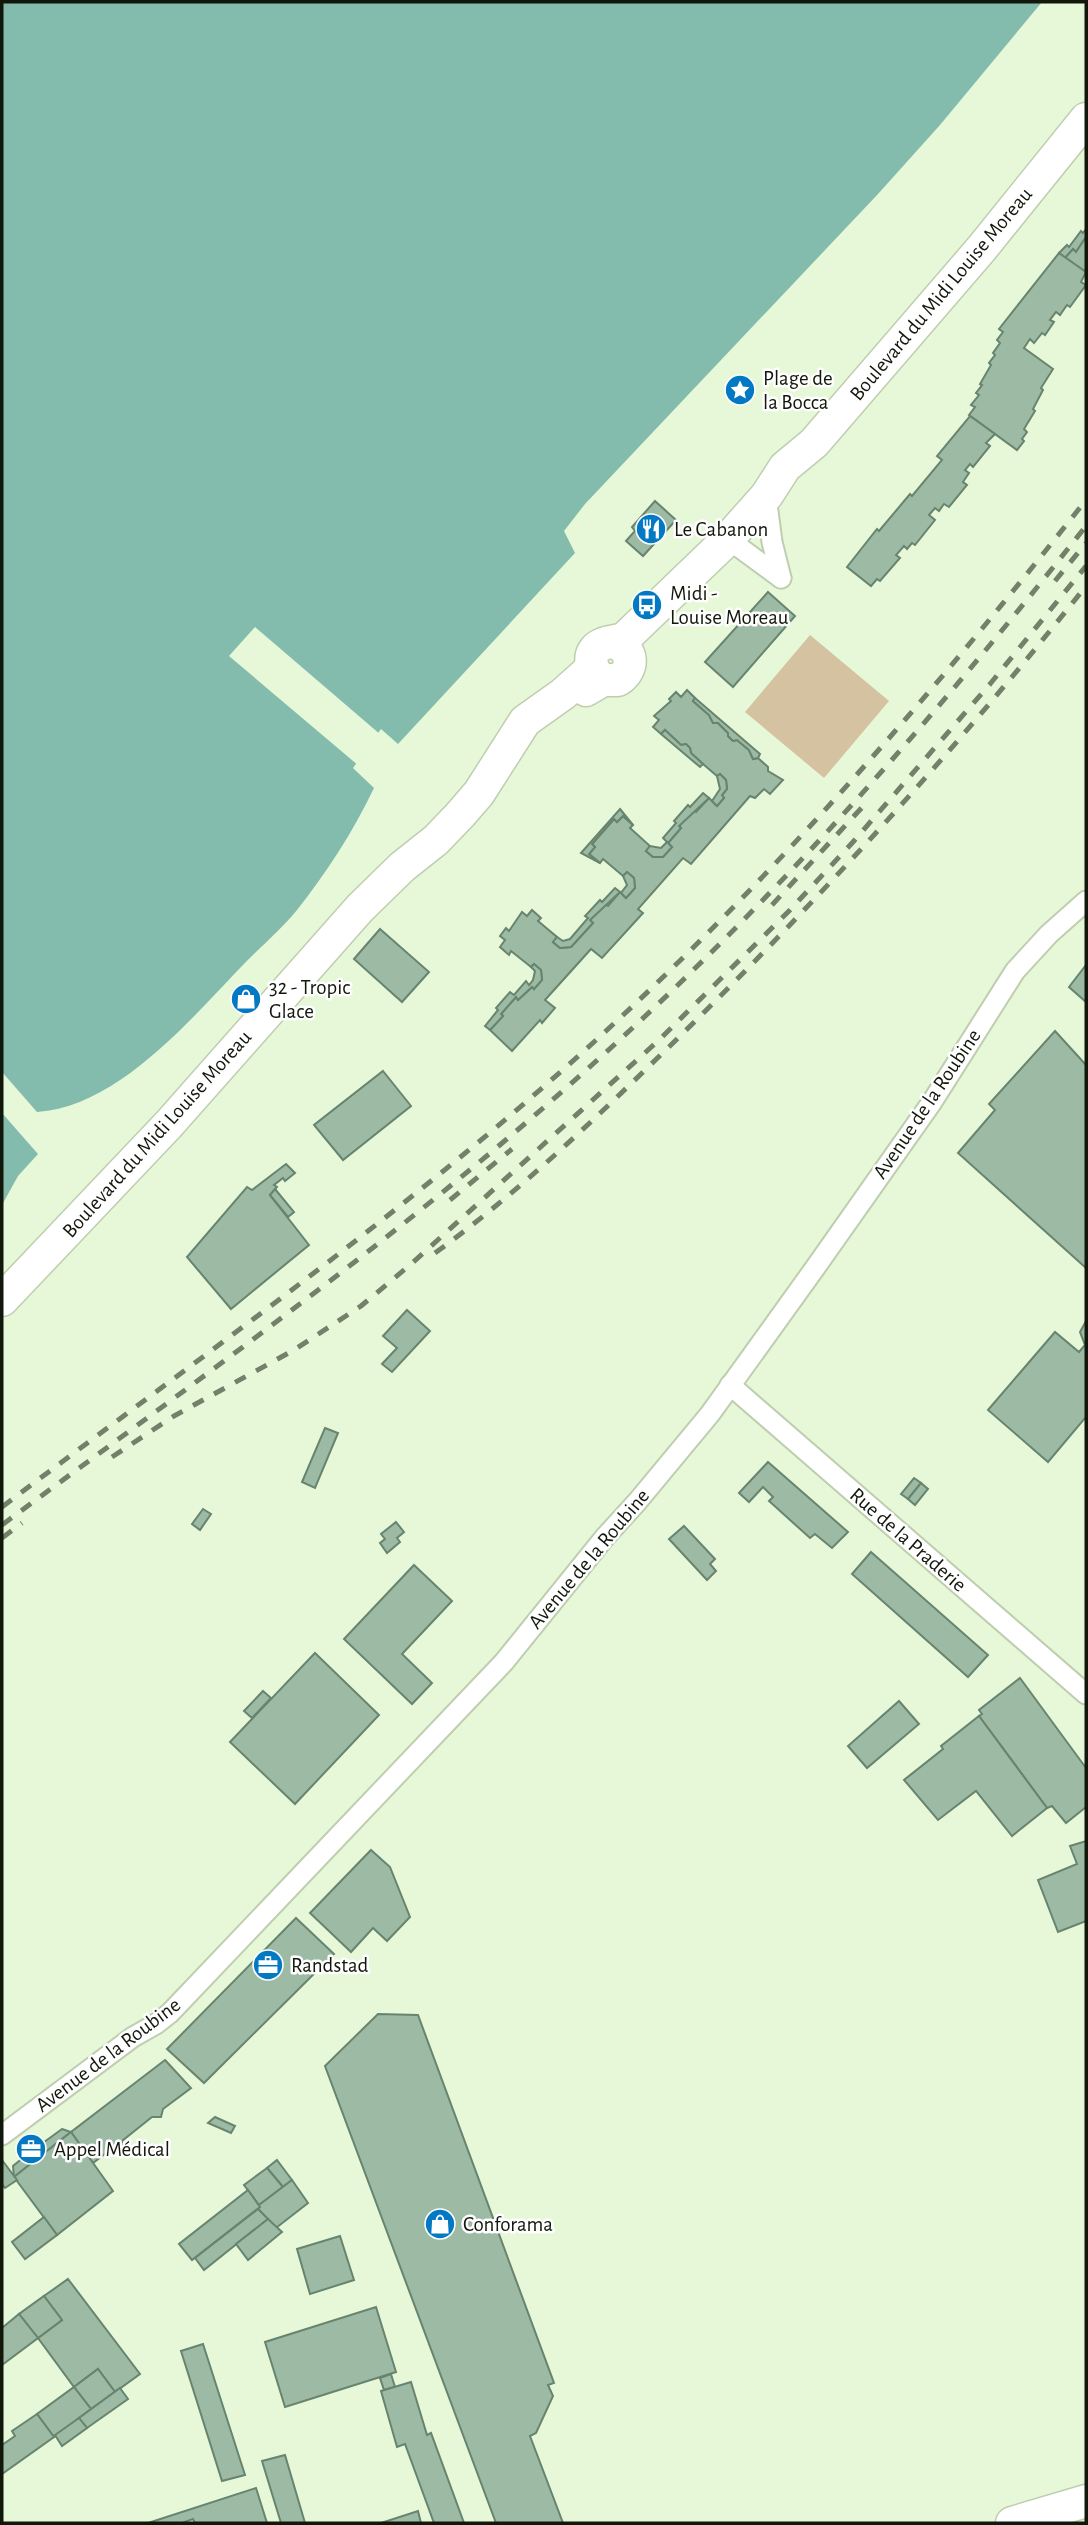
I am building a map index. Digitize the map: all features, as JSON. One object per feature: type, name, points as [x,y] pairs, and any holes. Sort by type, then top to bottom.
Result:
[{"type":"main road","name":"Boulevard du Midi Louise Moreau","points":[[732,542],[785,467],[814,443],[909,334],[1086,119]]},
{"type":"main road","name":"Boulevard du Midi Louise Moreau","points":[[2,1300],[160,1134],[360,908],[460,815],[479,793],[506,749],[535,732],[594,683],[597,674],[611,681],[624,676],[630,664],[622,647],[625,638],[768,511],[915,342],[949,309],[989,254],[1086,138]]},
{"type":"main road","points":[[1012,2523],[1086,2501]]},
{"type":"street","points":[[732,542],[781,578],[768,511]]},
{"type":"street","name":"Avenue de la Roubine","points":[[2,2135],[133,2037],[170,2013],[504,1662],[694,1433],[730,1385],[932,1102],[1015,971],[1049,934],[1086,901]]},
{"type":"street","name":"Rue de la Praderie","points":[[730,1385],[1086,1694]]},
{"type":"shaded area","points":[[810,635],[889,701],[824,778],[745,712]]},
{"type":"water","points":[[2,2],[1042,2],[940,125],[878,194],[585,504],[564,531],[575,553],[398,744],[381,729],[353,768],[374,788],[339,851],[291,917],[150,1058],[95,1095],[67,1107],[37,1112],[2,1072]]},
{"type":"water","points":[[2,1113],[38,1154],[18,1176],[2,1205]]},
{"type":"pier","points":[[255,627],[381,735],[359,766],[229,656]]},
{"type":"building","points":[[1086,229],[1086,237],[1076,252],[1073,249],[1065,258],[1059,253],[1067,245],[1069,247],[1081,231],[1083,233]]},
{"type":"building","points":[[1086,237],[1086,272],[1065,258],[1073,249],[1076,252]]},
{"type":"building","points":[[1059,253],[1086,272],[1081,282],[1086,285],[1070,307],[1067,305],[1060,315],[1056,312],[1050,320],[1054,322],[1045,335],[1042,333],[1034,343],[1030,339],[1024,348],[1053,369],[1041,388],[1043,390],[1033,409],[1035,411],[1024,429],[1027,432],[1022,439],[1024,441],[1017,450],[969,415],[975,407],[971,405],[979,395],[976,393],[1000,343],[997,340],[1003,332],[999,329]]},
{"type":"building","points":[[970,416],[995,434],[986,443],[990,446],[973,467],[970,464],[965,470],[969,473],[963,482],[967,485],[949,507],[944,504],[939,511],[935,508],[929,515],[935,520],[915,545],[912,543],[907,549],[904,546],[896,555],[900,558],[880,581],[877,579],[871,586],[847,567],[877,529],[879,531],[910,494],[912,496],[942,460],[937,456]]},
{"type":"building","name":"Le Cabanon","points":[[655,501],[676,520],[643,556],[626,541],[635,531],[632,527]]},
{"type":"building","points":[[768,592],[795,616],[733,687],[705,662]]},
{"type":"building","points":[[687,690],[713,723],[718,723],[733,741],[737,740],[749,750],[753,759],[758,758],[768,767],[768,771],[783,780],[770,794],[764,789],[755,798],[750,796],[691,864],[683,858],[638,909],[643,913],[602,958],[591,949],[545,1000],[555,1008],[542,1023],[540,1020],[512,1051],[490,1030],[516,997],[518,1000],[542,980],[541,970],[534,964],[531,967],[511,951],[509,955],[500,947],[505,940],[500,936],[506,928],[509,931],[522,912],[527,916],[532,910],[541,918],[538,921],[557,937],[553,942],[560,948],[571,947],[593,923],[590,920],[605,904],[608,906],[620,892],[626,898],[635,888],[634,878],[627,872],[623,876],[603,859],[600,863],[589,854],[595,847],[592,844],[614,819],[617,822],[623,816],[633,825],[630,828],[650,846],[646,851],[653,857],[663,857],[672,847],[668,843],[693,810],[696,812],[709,798],[717,806],[724,798],[722,795],[727,789],[726,780],[720,774],[717,776],[703,764],[686,744],[681,745],[665,730],[661,734],[653,727],[659,720],[654,716],[671,701],[669,699],[676,692],[681,697]]},
{"type":"building","points":[[695,698],[760,754],[758,758],[753,759],[749,750],[737,740],[733,741],[718,723],[713,723],[709,715],[693,701]]},
{"type":"building","points":[[665,730],[681,745],[686,744],[703,764],[700,767],[661,734]]},
{"type":"building","points":[[720,774],[726,780],[727,789],[717,806],[712,801],[720,789],[717,776]]},
{"type":"building","points":[[703,793],[709,798],[679,826],[681,828],[668,843],[663,838],[676,823],[674,821]]},
{"type":"building","points":[[620,809],[633,825],[623,816],[617,822],[614,819],[592,844],[595,847],[589,854],[600,863],[581,853]]},
{"type":"building","points":[[667,842],[672,847],[663,857],[653,857],[646,851],[650,846],[661,848]]},
{"type":"building","points":[[627,872],[634,878],[635,888],[626,898],[621,893],[627,885],[623,876]]},
{"type":"building","points":[[615,888],[620,892],[590,920],[593,923],[571,947],[560,948],[553,942],[557,937],[563,941],[570,939],[588,918],[585,916]]},
{"type":"building","points":[[380,929],[429,972],[402,1002],[354,959]]},
{"type":"building","points":[[534,964],[541,970],[542,980],[518,1000],[516,997],[490,1030],[485,1026],[498,1010],[496,1008],[510,992],[514,995],[526,981],[529,985],[533,980],[535,971],[531,967]]},
{"type":"building","points":[[1086,965],[1086,1002],[1069,987]]},
{"type":"building","points":[[1055,1031],[1086,1065],[1086,1268],[958,1153],[995,1110],[989,1104]]},
{"type":"building","points":[[383,1071],[411,1106],[343,1160],[314,1125]]},
{"type":"building","points":[[286,1164],[295,1173],[274,1185],[277,1187],[270,1195],[309,1245],[231,1309],[187,1257],[247,1187],[252,1190]]},
{"type":"building","points":[[275,1189],[294,1212],[288,1217],[270,1195]]},
{"type":"building","points":[[407,1310],[430,1331],[392,1372],[382,1364],[397,1348],[383,1336]]},
{"type":"building","points":[[1086,1321],[1086,1417],[1048,1462],[988,1410],[1055,1332],[1079,1352],[1085,1345],[1080,1332]]},
{"type":"building","points":[[325,1428],[338,1433],[315,1488],[302,1482]]},
{"type":"building","points":[[768,1462],[848,1532],[832,1548],[815,1534],[810,1538],[769,1501],[773,1497],[763,1487],[749,1502],[739,1493]]},
{"type":"building","points":[[914,1478],[921,1483],[908,1499],[901,1494]]},
{"type":"building","points":[[921,1483],[928,1489],[915,1505],[908,1499]]},
{"type":"building","points":[[203,1509],[211,1514],[200,1530],[192,1524]]},
{"type":"building","points":[[396,1522],[404,1532],[397,1538],[400,1542],[387,1553],[380,1543],[385,1539],[381,1534]]},
{"type":"building","points":[[684,1526],[715,1559],[710,1564],[716,1571],[707,1580],[669,1539]]},
{"type":"building","points":[[871,1552],[988,1655],[968,1677],[852,1574]]},
{"type":"building","points":[[414,1565],[452,1601],[402,1654],[432,1683],[412,1704],[344,1639]]},
{"type":"building","points":[[315,1653],[379,1715],[295,1804],[230,1742]]},
{"type":"building","points":[[1020,1678],[1086,1768],[1086,1807],[1066,1823],[1052,1806],[1047,1808],[979,1716],[982,1714],[979,1710]]},
{"type":"building","points":[[263,1691],[271,1698],[252,1718],[244,1711]]},
{"type":"building","points":[[899,1701],[919,1724],[867,1768],[848,1746]]},
{"type":"building","points":[[979,1716],[1047,1808],[1012,1836],[976,1791],[938,1820],[904,1780]]},
{"type":"building","points":[[1086,1841],[1086,1921],[1058,1932],[1038,1880],[1077,1864],[1070,1846]]},
{"type":"building","points":[[371,1850],[390,1867],[410,1917],[387,1941],[373,1928],[351,1952],[310,1913]]},
{"type":"building","points":[[296,1918],[334,1954],[204,2083],[167,2049]]},
{"type":"building","name":"Conforama","points":[[378,2014],[418,2015],[554,2383],[548,2385],[553,2396],[536,2433],[530,2436],[563,2523],[496,2523],[325,2066]]},
{"type":"building","points":[[165,2060],[191,2088],[163,2109],[161,2117],[152,2117],[122,2141],[122,2149],[117,2150],[114,2147],[93,2163],[71,2132]]},
{"type":"building","points":[[215,2117],[235,2126],[231,2133],[208,2123]]},
{"type":"building","points":[[62,2129],[71,2132],[14,2177],[13,2166],[30,2152],[39,2153],[40,2145]]},
{"type":"building","points":[[71,2132],[113,2191],[57,2235],[14,2177]]},
{"type":"building","points":[[2,2160],[17,2180],[5,2188],[2,2184]]},
{"type":"building","points":[[277,2160],[292,2180],[283,2187],[267,2168]]},
{"type":"building","points":[[267,2168],[283,2187],[259,2205],[244,2185]]},
{"type":"building","points":[[292,2180],[308,2203],[276,2228],[258,2209],[259,2205]]},
{"type":"building","points":[[248,2190],[260,2207],[192,2260],[179,2244]]},
{"type":"building","points":[[258,2209],[268,2219],[204,2270],[195,2258]]},
{"type":"building","points":[[44,2217],[57,2235],[25,2259],[12,2242]]},
{"type":"building","points":[[268,2219],[282,2232],[248,2260],[236,2244]]},
{"type":"building","points":[[340,2236],[354,2280],[310,2294],[297,2249]]},
{"type":"building","points":[[68,2279],[140,2374],[115,2392],[98,2369],[74,2387],[38,2338],[62,2320],[44,2296]]},
{"type":"building","points":[[44,2296],[62,2320],[38,2338],[19,2314]]},
{"type":"building","points":[[376,2307],[396,2372],[285,2407],[265,2342]]},
{"type":"building","points":[[19,2314],[38,2338],[2,2365],[2,2328]]},
{"type":"building","points":[[203,2344],[245,2475],[222,2481],[181,2351]]},
{"type":"building","points":[[98,2369],[115,2392],[91,2409],[74,2387]]},
{"type":"building","points":[[391,2374],[395,2387],[384,2390],[380,2378]]},
{"type":"building","points":[[411,2382],[427,2435],[431,2433],[464,2523],[434,2523],[405,2444],[397,2447],[381,2391]]},
{"type":"building","points":[[74,2387],[91,2409],[54,2437],[37,2414]]},
{"type":"building","points":[[120,2388],[128,2399],[87,2428],[79,2418]]},
{"type":"building","points":[[37,2414],[54,2437],[2,2474],[2,2445],[15,2436],[12,2431]]},
{"type":"building","points":[[79,2418],[87,2428],[62,2446],[55,2435]]},
{"type":"building","points":[[285,2455],[305,2523],[281,2523],[262,2461]]},
{"type":"building","points":[[256,2488],[267,2523],[195,2523],[193,2519],[182,2523],[148,2523]]},
{"type":"building","points":[[418,2511],[421,2523],[381,2523]]},
{"type":"railway","points":[[2,1507],[378,1223],[524,1104],[595,1041],[727,914],[852,780],[971,642],[1086,500]]},
{"type":"railway","points":[[2,1525],[229,1358],[378,1244],[594,1063],[726,937],[852,805],[971,667],[1086,526]]},
{"type":"railway","points":[[1055,581],[1086,543]]},
{"type":"railway","points":[[112,1457],[174,1416],[294,1350],[361,1306],[658,1041],[789,911],[853,842],[990,684],[1086,566]]},
{"type":"railway","points":[[435,1253],[499,1204],[589,1124],[784,931],[939,762],[1086,586]]},
{"type":"railway","points":[[772,905],[867,802]]},
{"type":"railway","points":[[450,1200],[512,1149]]},
{"type":"railway","points":[[2,1538],[22,1523]]},
{"type":"place","name":"Plage de la Bocca","points":[[740,390]]},
{"type":"place","name":"Le Cabanon","points":[[651,529]]},
{"type":"place","name":"Midi - Louise Moreau","points":[[647,605]]},
{"type":"place","name":"32 - Tropic Glace","points":[[246,999]]},
{"type":"place","name":"Randstad","points":[[268,1965]]},
{"type":"place","name":"Appel Médical","points":[[31,2149]]},
{"type":"place","name":"Conforama","points":[[440,2224]]}]
